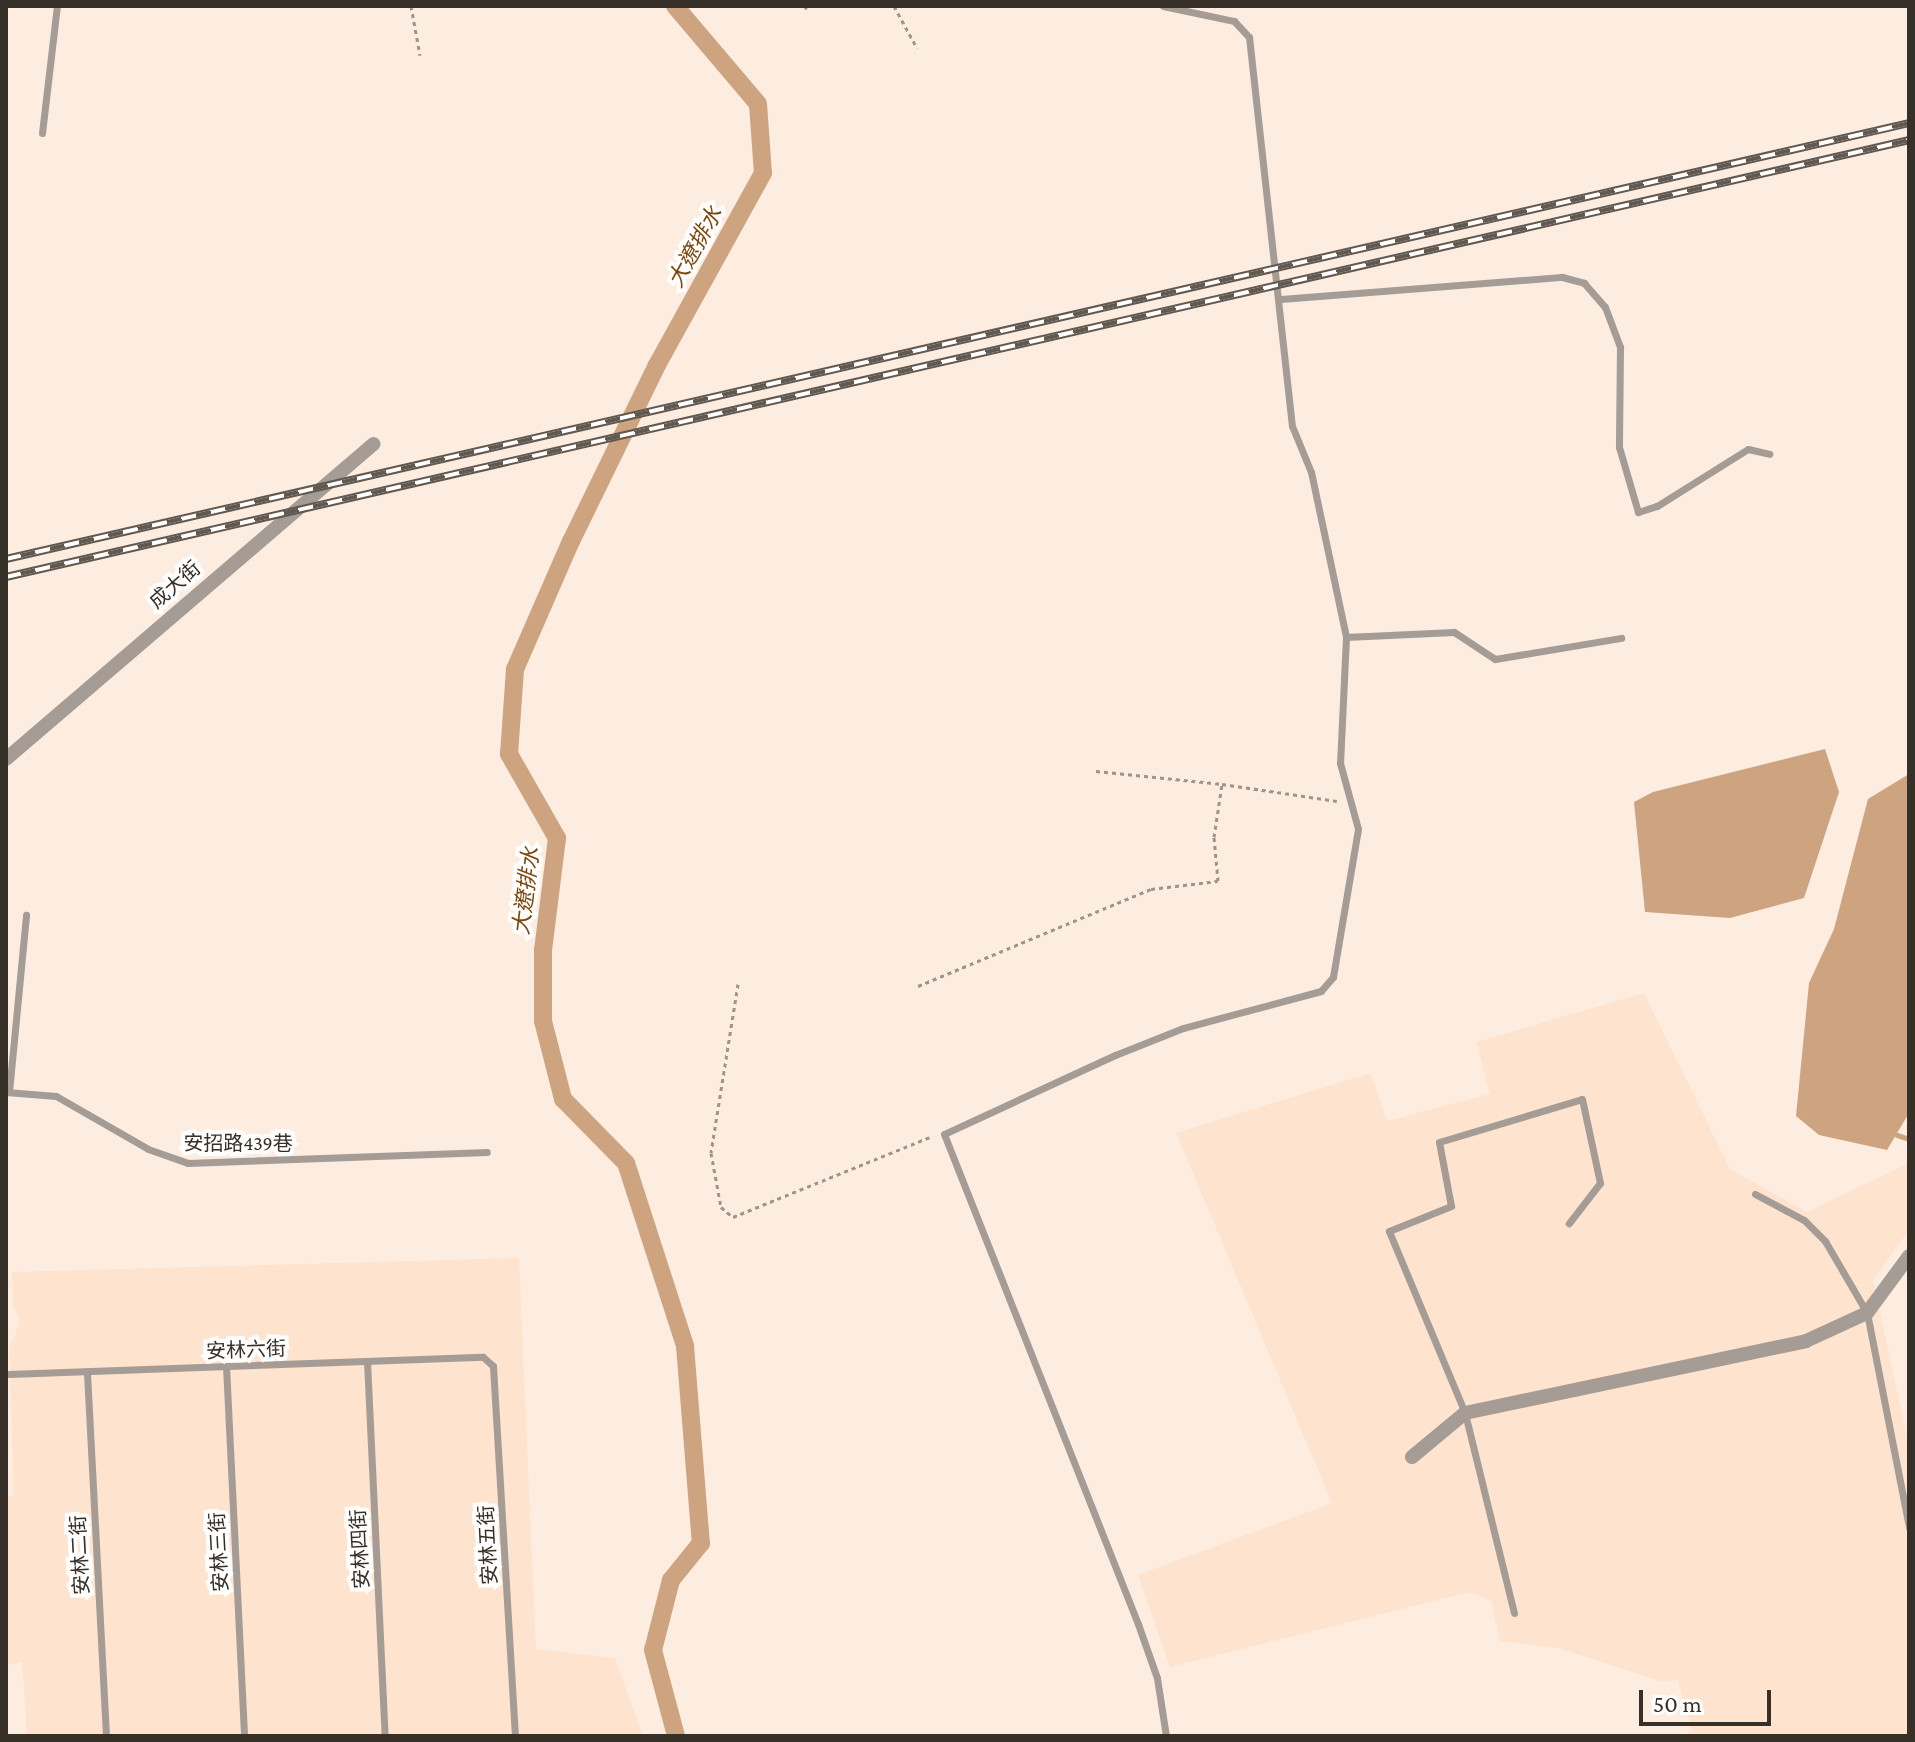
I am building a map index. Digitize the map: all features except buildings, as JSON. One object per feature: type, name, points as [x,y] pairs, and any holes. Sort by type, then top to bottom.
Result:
[{"type":"street","name":"成大街","points":[[6,759],[373,444]]},
{"type":"street","points":[[1412,1457],[1465,1413],[1806,1341],[1867,1313],[1909,1256]]},
{"type":"lane","points":[[42,133],[57,6]]},
{"type":"lane","points":[[1163,6],[1234,21],[1249,37],[1281,299],[1292,426],[1311,472],[1346,637],[1340,763],[1358,829],[1330,984],[1321,991],[1183,1028],[944,1134],[1143,1638],[1157,1678],[1166,1736]]},
{"type":"lane","points":[[1281,299],[1562,277],[1584,283],[1605,307],[1620,347],[1619,447],[1638,512],[1657,506],[1748,449],[1769,454]]},
{"type":"lane","points":[[1346,637],[1454,632],[1495,659],[1621,638]]},
{"type":"lane","points":[[8,1092],[26,915]]},
{"type":"lane","name":"安招路439巷","points":[[8,1092],[56,1096],[148,1149],[188,1163],[487,1152]]},
{"type":"lane","points":[[1514,1613],[1465,1413],[1389,1231],[1451,1206],[1439,1142],[1582,1099],[1600,1183],[1569,1223]]},
{"type":"lane","points":[[1755,1194],[1804,1220],[1825,1241],[1867,1313],[1909,1528]]},
{"type":"lane","name":"安林六街","points":[[9,1374],[483,1357]]},
{"type":"lane","name":"安林五街","points":[[483,1357],[493,1366],[515,1736]]},
{"type":"lane","name":"安林四街","points":[[367,1361],[385,1736]]},
{"type":"lane","name":"安林三街","points":[[226,1366],[244,1736]]},
{"type":"lane","name":"安林二街","points":[[87,1373],[106,1736]]},
{"type":"path","points":[[411,6],[420,55]]},
{"type":"path","points":[[894,6],[917,48]]},
{"type":"path","points":[[1096,771],[1222,784],[1352,803]]},
{"type":"path","points":[[918,986],[1151,889],[1218,881],[1214,837],[1222,784]]},
{"type":"path","points":[[738,984],[711,1153],[721,1207],[733,1217],[915,1141],[944,1134]]},
{"type":"shaded area","points":[[1825,749],[1839,792],[1804,898],[1730,918],[1645,912],[1634,802],[1653,792]]},
{"type":"shaded area","points":[[1909,774],[1909,1113],[1887,1150],[1819,1135],[1796,1116],[1809,983],[1834,929],[1868,799]]},
{"type":"shaded area","points":[[1644,993],[1730,1169],[1807,1212],[1909,1163],[1909,1230],[1873,1280],[1909,1446],[1909,1736],[1682,1736],[1692,1730],[1678,1680],[1660,1681],[1558,1648],[1500,1641],[1491,1601],[1470,1592],[1170,1667],[1138,1575],[1332,1503],[1176,1133],[1371,1073],[1387,1121],[1490,1094],[1476,1042]]},
{"type":"shaded area","points":[[519,1258],[536,1649],[615,1658],[643,1736],[27,1736],[22,1662],[6,1665],[6,1497],[14,1496],[9,1349],[20,1322],[13,1305],[12,1272]]},
{"type":"waterway","name":"大遼排水","points":[[675,6],[758,104],[763,173],[657,365],[571,541],[515,669],[509,754],[557,838],[543,950],[543,1021],[563,1099],[626,1163],[685,1346],[701,1543],[671,1580],[653,1650],[676,1736]]},
{"type":"waterway","points":[[1897,1135],[1909,1139]]},
{"type":"railway","points":[[6,559],[1909,123]]},
{"type":"railway","points":[[6,577],[1909,140]]}]
